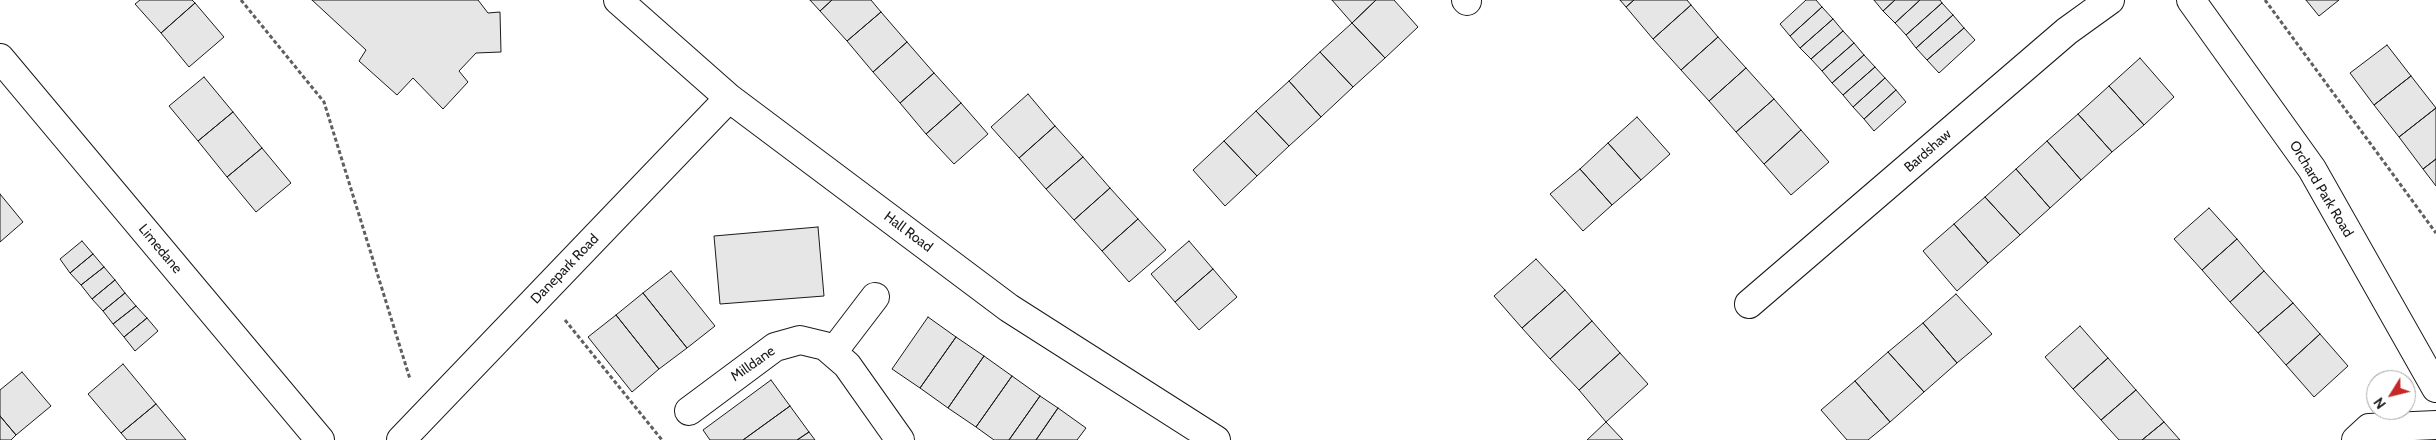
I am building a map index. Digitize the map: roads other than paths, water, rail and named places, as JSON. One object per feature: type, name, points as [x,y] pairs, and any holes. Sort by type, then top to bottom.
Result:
[{"type":"street","name":"Hall Road","points":[[618,0],[729,98],[1009,308],[1216,440]]},
{"type":"street","name":"Bardshaw","points":[[1749,304],[2066,31],[2110,0]]},
{"type":"street","name":"Orchard Park Road","points":[[2190,0],[2312,169],[2436,388]]},
{"type":"street","name":"Limedane","points":[[0,58],[320,440]]},
{"type":"street","name":"Danepark Road","points":[[401,440],[729,98]]},
{"type":"street","points":[[833,352],[875,297]]},
{"type":"street","name":"Milldane","points":[[688,411],[775,347],[800,340],[824,346],[847,365],[900,440]]},
{"type":"street","points":[[2356,440],[2369,428],[2436,425]]}]
